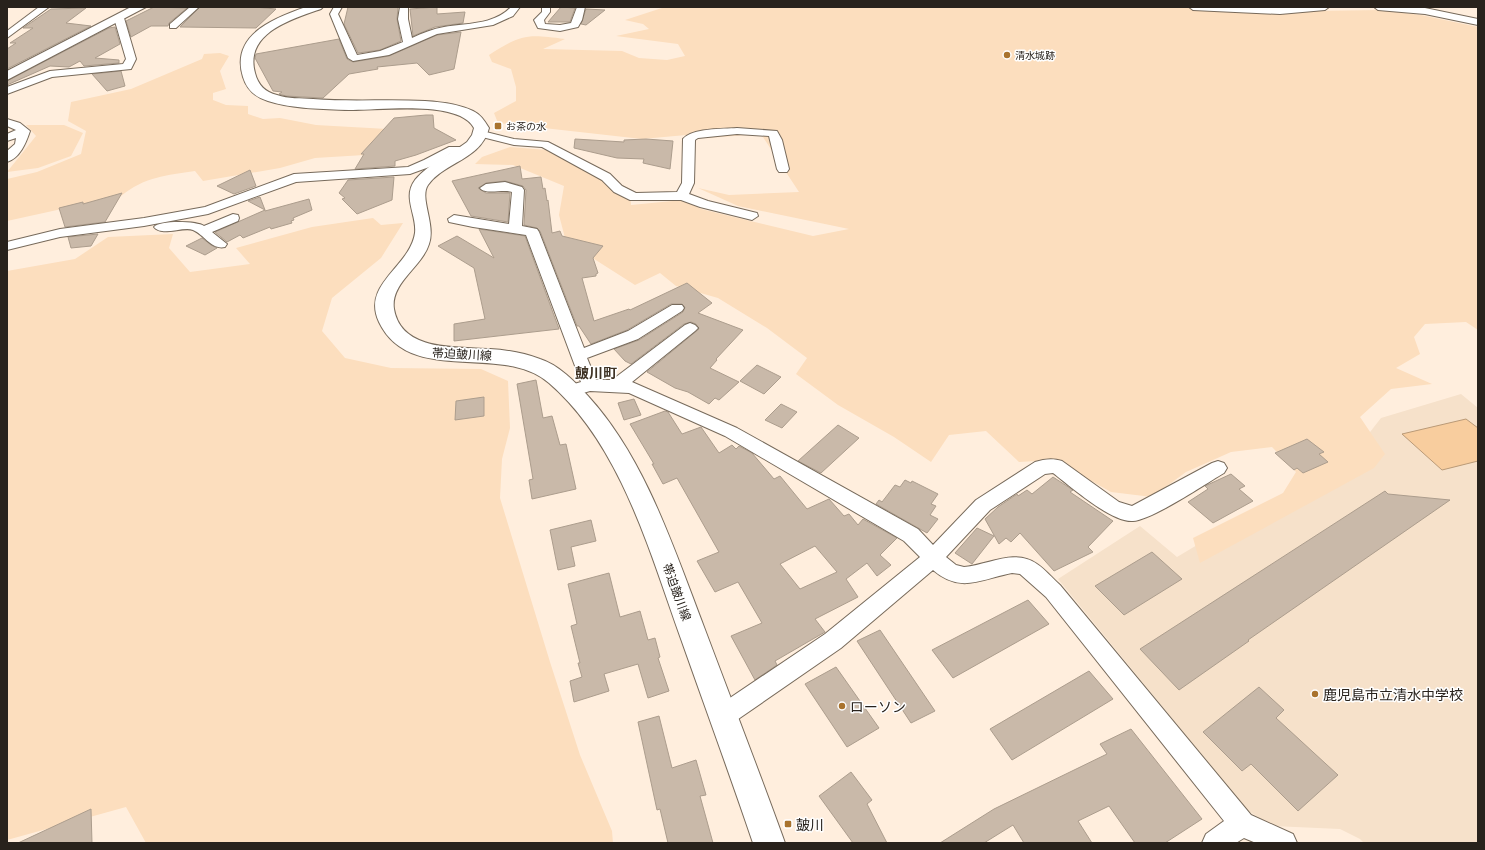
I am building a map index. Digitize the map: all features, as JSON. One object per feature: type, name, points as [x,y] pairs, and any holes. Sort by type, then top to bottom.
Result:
[{"type":"street","points":[[7,35],[45,7]]},
{"type":"street","points":[[7,76],[140,7]]},
{"type":"street","points":[[173,26],[195,7]]},
{"type":"street","points":[[317,7],[280,20],[252,44],[247,60],[253,87],[257,92],[270,99],[283,101],[351,106],[423,106],[458,111],[469,114],[480,122],[482,126],[482,134],[514,142],[544,144],[556,149],[606,178],[618,189],[634,198],[682,196],[704,204],[752,216]]},
{"type":"street","points":[[338,7],[334,14],[353,58],[388,52],[434,32],[471,28],[494,21],[508,15],[516,7]]},
{"type":"street","points":[[404,7],[404,19],[408,43]]},
{"type":"street","points":[[546,7],[546,12],[539,20],[541,26],[564,28],[573,26],[577,23],[581,7]]},
{"type":"street","points":[[1193,7],[1280,11],[1325,7]]},
{"type":"street","points":[[1378,7],[1425,11],[1478,22]]},
{"type":"street","points":[[7,91],[50,74],[128,67],[131,59],[119,18]]},
{"type":"street","points":[[7,122],[16,125],[24,131]]},
{"type":"street","points":[[7,138],[24,131]]},
{"type":"street","points":[[7,158],[20,145],[24,131]]},
{"type":"street","points":[[682,196],[688,183],[689,139],[694,135],[737,131],[772,133],[776,140],[782,169]]},
{"type":"street","name":"帯迫皷川線","points":[[482,134],[477,142],[440,167],[421,183],[418,194],[418,207],[424,232],[419,251],[389,287],[385,294],[384,309],[391,325],[400,336],[421,351],[433,354],[482,355],[522,361],[545,368],[580,388],[597,423],[615,451],[650,518],[769,843]]},
{"type":"street","points":[[7,246],[60,233],[208,210],[294,178],[410,170],[428,163],[449,150],[466,150]]},
{"type":"street","points":[[486,188],[505,186],[518,190],[515,227]]},
{"type":"street","points":[[202,230],[233,218]]},
{"type":"street","points":[[454,219],[464,222],[515,227],[532,232],[579,355],[580,388],[617,385],[631,387],[731,432],[911,535],[933,558],[955,574],[975,576],[1012,565],[1027,567],[1053,591],[1242,824],[1284,843]]},
{"type":"street","points":[[125,224],[146,227],[196,226],[220,244]]},
{"type":"street","points":[[579,355],[633,335],[677,308]]},
{"type":"street","points":[[617,385],[690,328]]},
{"type":"street","points":[[723,716],[833,641],[933,558],[983,505],[1041,467],[1051,465],[1056,466],[1113,508],[1132,514],[1146,509],[1218,468]]},
{"type":"street","points":[[1215,843],[1242,824]]},
{"type":"shaded area","points":[[665,7],[1274,7],[1309,11],[1381,10],[1421,15],[1478,27],[1478,330],[1466,322],[1425,324],[1414,337],[1420,354],[1396,368],[1432,384],[1391,389],[1360,417],[1385,454],[1374,468],[1200,563],[1193,538],[1283,493],[1296,472],[1272,447],[1231,452],[1186,472],[1152,497],[1111,492],[1054,460],[1019,462],[986,431],[949,435],[931,462],[894,437],[838,405],[796,374],[807,358],[767,328],[718,298],[676,286],[660,273],[635,285],[591,257],[602,248],[565,238],[559,215],[564,186],[513,165],[475,164],[482,157],[510,147],[547,150],[579,163],[630,189],[631,205],[683,200],[701,209],[813,236],[849,229],[738,206],[698,188],[729,195],[799,192],[761,134],[707,138],[686,135],[642,139],[498,123],[494,113],[516,101],[516,87],[511,69],[492,62],[489,55],[517,39],[541,36],[565,39],[543,49],[622,51],[639,58],[667,60],[685,56],[678,44],[616,36],[649,29],[643,24],[625,20]]},
{"type":"shaded area","points":[[220,53],[229,56],[220,71],[226,89],[213,93],[213,100],[226,105],[248,106],[248,114],[263,119],[280,118],[316,125],[405,130],[397,153],[315,158],[280,168],[203,181],[195,171],[175,174],[147,181],[121,196],[7,221],[7,179],[37,172],[81,154],[86,131],[68,121],[71,102],[131,89],[202,59],[204,54]]},
{"type":"shaded area","points":[[26,125],[64,125],[83,133],[71,156],[38,168],[7,172],[36,136]]},
{"type":"shaded area","points":[[373,218],[381,225],[403,223],[381,258],[332,298],[322,331],[345,358],[391,368],[481,369],[508,381],[510,428],[502,459],[500,498],[580,755],[612,831],[613,843],[146,843],[126,807],[7,840],[7,271],[75,259],[108,237],[173,234],[169,248],[190,272],[250,264],[236,248],[312,227]]},
{"type":"shaded area","name":"鹿児島市立清水中学校","points":[[1461,394],[1478,408],[1478,843],[1364,843],[1360,839],[1340,829],[1273,826],[1247,810],[1058,579],[1140,526],[1177,557],[1356,450],[1381,418]]},
{"type":"shaded area","points":[[1466,419],[1478,428],[1478,461],[1442,470],[1402,434]]},
{"type":"building","points":[[154,7],[187,8],[169,23],[168,26],[151,26],[131,37],[126,21]]},
{"type":"building","points":[[200,7],[254,7],[276,9],[256,28],[180,27]]},
{"type":"building","points":[[348,7],[398,7],[397,19],[401,41],[380,50],[358,53],[344,24]]},
{"type":"building","points":[[437,7],[437,14],[465,12],[463,23],[435,27],[413,36],[410,9]]},
{"type":"building","points":[[561,7],[575,8],[570,22],[548,22]]},
{"type":"building","points":[[86,8],[66,23],[91,26],[7,69],[7,49],[16,43],[10,43],[33,28],[23,28],[51,9]]},
{"type":"building","points":[[586,9],[605,10],[586,25],[581,24]]},
{"type":"building","points":[[115,27],[120,44],[95,58],[119,60],[119,63],[84,66],[80,61],[69,67],[50,66],[7,85],[7,81],[109,28]]},
{"type":"building","points":[[461,32],[454,69],[429,75],[417,63],[377,67],[378,69],[349,74],[323,98],[286,96],[279,94],[282,92],[273,91],[255,58],[256,54],[339,39],[347,59],[353,62],[389,56],[437,35]]},
{"type":"building","points":[[121,71],[125,86],[107,91],[92,74]]},
{"type":"building","points":[[433,115],[434,128],[456,140],[395,161],[395,166],[355,169],[364,154],[361,154],[394,118]]},
{"type":"building","points":[[575,139],[624,142],[624,140],[646,139],[673,141],[670,169],[643,163],[644,159],[617,158],[574,148]]},
{"type":"building","points":[[520,166],[522,179],[541,177],[543,189],[545,188],[547,201],[548,200],[552,233],[560,231],[562,236],[603,246],[593,258],[598,273],[596,276],[582,278],[594,321],[629,309],[630,310],[687,283],[712,303],[698,313],[743,330],[716,359],[717,360],[710,368],[739,382],[719,400],[715,398],[709,404],[688,392],[675,388],[647,372],[699,329],[696,324],[691,322],[684,324],[631,364],[625,361],[614,349],[639,340],[683,312],[685,307],[682,304],[671,304],[627,330],[591,344],[579,326],[577,326],[540,231],[537,228],[524,225],[526,190],[523,186],[505,181],[486,183],[478,188],[486,193],[510,193],[508,222],[471,216],[452,181]]},
{"type":"building","points":[[250,170],[256,186],[234,194],[217,186]]},
{"type":"building","points":[[394,177],[392,200],[357,214],[342,199],[345,198],[339,193],[348,180]]},
{"type":"building","points":[[122,193],[105,222],[65,227],[59,208],[83,202],[83,204]]},
{"type":"building","points":[[260,197],[265,210],[248,201]]},
{"type":"building","points":[[309,199],[312,210],[293,218],[294,220],[291,221],[292,223],[271,229],[270,227],[243,238],[240,235],[227,242],[215,232],[265,210]]},
{"type":"building","points":[[479,229],[525,236],[559,329],[454,341],[454,324],[485,319],[474,268],[438,246],[457,236],[494,258]]},
{"type":"building","points":[[98,234],[91,246],[71,248],[68,237]]},
{"type":"building","points":[[202,238],[217,248],[205,255],[186,246]]},
{"type":"building","points":[[757,365],[781,377],[764,394],[740,381]]},
{"type":"building","points":[[536,380],[543,418],[552,416],[560,445],[566,444],[576,489],[532,499],[529,480],[533,479],[517,384]]},
{"type":"building","points":[[484,397],[484,416],[455,420],[456,401]]},
{"type":"building","points":[[634,399],[641,415],[624,420],[618,403]]},
{"type":"building","points":[[781,404],[797,412],[782,428],[765,420]]},
{"type":"building","points":[[665,411],[668,412],[682,434],[701,427],[719,453],[732,445],[736,449],[739,446],[752,453],[774,479],[780,476],[807,509],[829,499],[844,516],[849,514],[858,525],[863,519],[897,538],[880,555],[891,565],[877,576],[867,563],[846,579],[858,597],[815,619],[825,632],[775,661],[777,665],[755,680],[731,636],[762,623],[738,582],[715,592],[697,561],[719,552],[677,478],[663,484],[652,464],[654,464],[630,424]],"holes":[[[815,546],[837,572],[800,589],[780,564]]]},
{"type":"building","points":[[838,425],[859,438],[821,473],[798,461]]},
{"type":"building","points":[[1307,439],[1324,452],[1319,454],[1328,462],[1303,473],[1297,468],[1294,470],[1275,453]]},
{"type":"building","points":[[1231,474],[1245,486],[1239,489],[1253,501],[1213,523],[1188,502],[1208,489],[1205,486]]},
{"type":"building","points":[[1053,477],[1073,490],[1070,492],[1113,521],[1088,547],[1093,552],[1054,571],[1020,533],[1011,542],[1006,538],[999,544],[985,519],[998,507],[1017,494],[1018,496],[1027,490],[1032,494]]},
{"type":"building","points":[[905,480],[911,483],[912,481],[938,494],[931,504],[936,506],[930,515],[938,519],[927,533],[876,504],[879,500],[882,502],[895,485],[900,487]]},
{"type":"building","points":[[1385,491],[1388,494],[1450,500],[1248,640],[1249,641],[1179,690],[1140,649]]},
{"type":"building","points":[[591,520],[596,541],[571,547],[575,566],[558,570],[550,530]]},
{"type":"building","points":[[977,528],[994,536],[972,564],[955,553]]},
{"type":"building","points":[[1152,552],[1182,579],[1124,615],[1095,586]]},
{"type":"building","points":[[609,573],[620,617],[640,611],[648,640],[655,638],[660,657],[658,658],[669,691],[648,698],[638,664],[604,674],[609,691],[574,702],[570,681],[582,677],[571,626],[577,624],[568,584]]},
{"type":"building","points":[[1028,600],[1049,624],[953,678],[932,650]]},
{"type":"building","points":[[880,630],[935,711],[911,723],[857,641]]},
{"type":"building","name":"ローソン","points":[[836,667],[879,728],[847,747],[805,684]]},
{"type":"building","points":[[1089,671],[1113,699],[1012,760],[990,729]]},
{"type":"building","points":[[1259,687],[1284,710],[1276,718],[1338,775],[1298,811],[1251,764],[1242,771],[1203,732]]},
{"type":"building","points":[[659,716],[672,768],[696,760],[706,795],[700,796],[713,843],[668,843],[660,809],[657,810],[638,722]]},
{"type":"building","points":[[1131,729],[1202,819],[1165,843],[1135,843],[1109,806],[1078,821],[1092,843],[1024,843],[1013,825],[984,843],[940,843],[994,809],[1107,754],[1100,744]]},
{"type":"building","points":[[851,772],[872,800],[867,804],[887,843],[853,843],[819,796]]},
{"type":"building","points":[[91,809],[92,843],[18,843]]},
{"type":"place","name":"清水城跡","points":[[1007,55]]},
{"type":"place","name":"お茶の水","points":[[498,126]]},
{"type":"place","name":"鹿児島市立清水中学校","points":[[1315,694]]},
{"type":"place","name":"ローソン","points":[[842,706]]},
{"type":"place","name":"皷川","points":[[788,824]]},
{"type":"district","name":"皷川町","points":[[596,372]]}]
